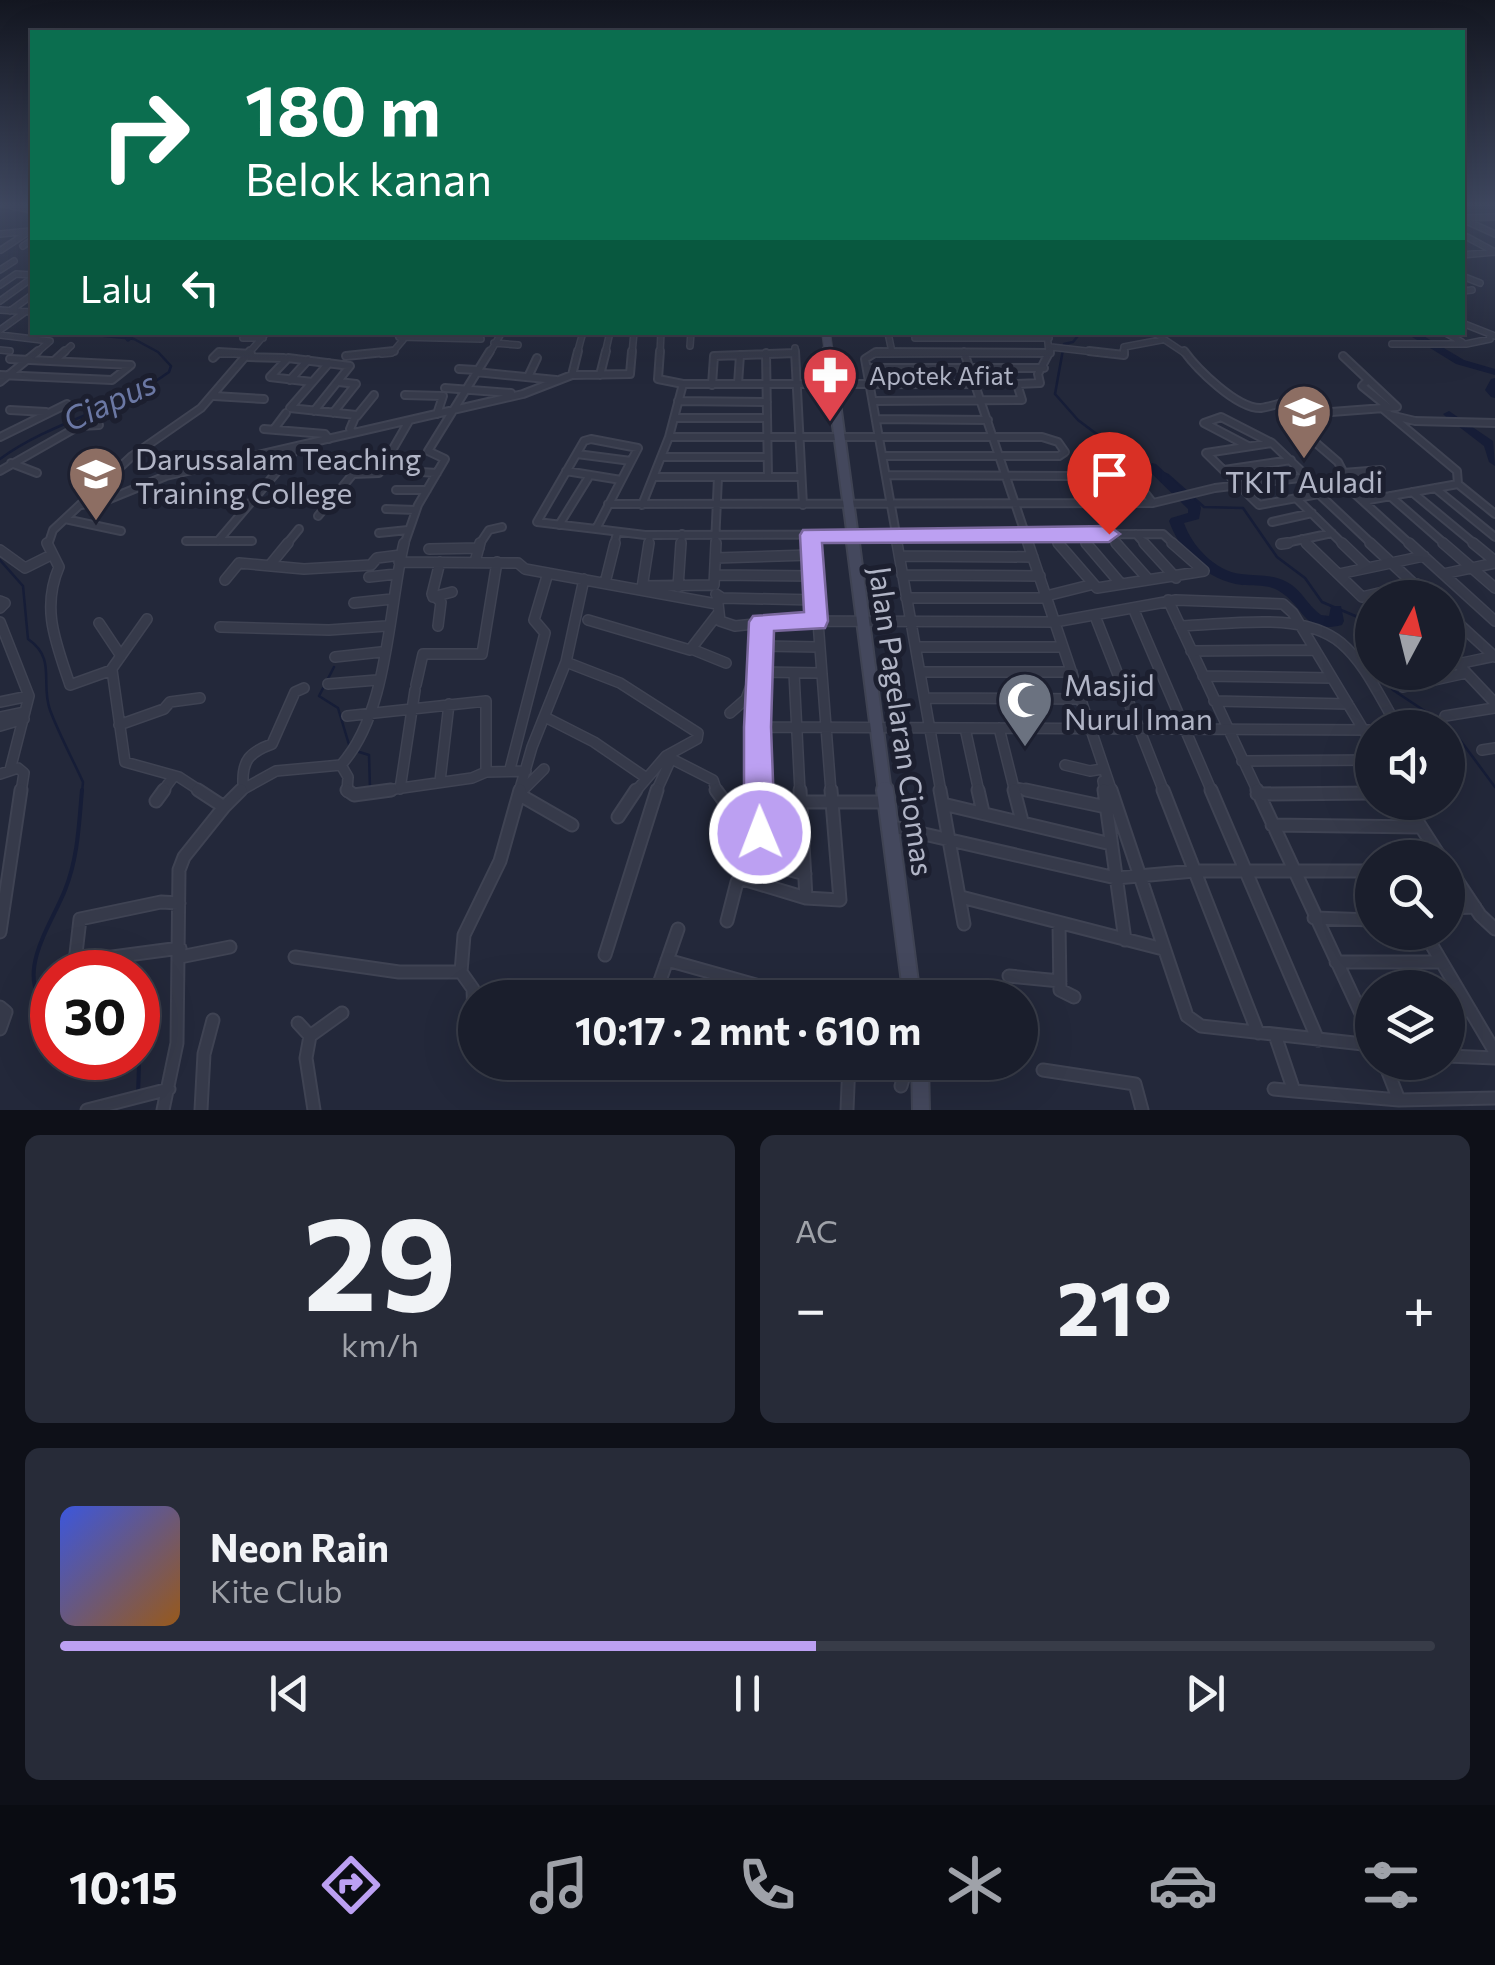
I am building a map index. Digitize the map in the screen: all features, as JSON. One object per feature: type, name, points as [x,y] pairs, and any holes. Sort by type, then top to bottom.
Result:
[{"type":"main road","name":"Jalan Pagelaran Ciomas","points":[[827,335],[910,980]]},
{"type":"main road","points":[[921,1080],[922,1110]]},
{"type":"street","points":[[0,270],[14,262]]},
{"type":"street","points":[[0,284],[16,274],[30,277]]},
{"type":"street","points":[[1465,277],[1480,283]]},
{"type":"street","points":[[0,301],[30,278]]},
{"type":"street","points":[[1465,291],[1472,290]]},
{"type":"street","points":[[10,311],[30,296]]},
{"type":"street","points":[[0,310],[29,312]]},
{"type":"street","points":[[0,333],[29,312]]},
{"type":"street","points":[[1465,325],[1492,336]]},
{"type":"street","points":[[0,333],[47,338],[48,344],[3,377]]},
{"type":"street","points":[[346,356],[390,354],[403,340],[397,335]]},
{"type":"street","points":[[413,335],[481,339]]},
{"type":"street","points":[[162,1110],[176,1057],[181,862],[243,784],[282,770],[341,765],[355,752],[371,713],[396,574],[408,530],[445,459],[428,451],[500,335]]},
{"type":"street","points":[[572,375],[582,335]]},
{"type":"street","points":[[600,375],[609,335]]},
{"type":"street","points":[[81,504],[107,500],[166,476],[523,394],[572,375],[630,374],[634,335]]},
{"type":"street","points":[[661,335],[658,379],[683,384],[1039,384],[1038,374],[1057,350]]},
{"type":"street","points":[[690,346],[691,335]]},
{"type":"street","points":[[888,335],[892,352]]},
{"type":"street","points":[[994,335],[1002,352]]},
{"type":"street","points":[[922,368],[914,336],[1048,335],[1057,350]]},
{"type":"street","points":[[1157,335],[1188,354],[1196,370],[1248,406],[1259,408],[1285,402],[1305,414]]},
{"type":"street","points":[[1450,335],[1466,344]]},
{"type":"street","points":[[242,338],[265,336]]},
{"type":"street","points":[[148,619],[111,670],[70,685],[50,619],[48,590],[60,566],[51,555],[48,539],[132,456],[214,396],[224,379],[265,336]]},
{"type":"street","points":[[1392,344],[1466,344],[1483,342],[1492,336]]},
{"type":"street","points":[[964,924],[866,368],[868,354],[1057,350],[1124,356],[1124,347],[1163,339]]},
{"type":"street","points":[[494,343],[518,345]]},
{"type":"street","points":[[54,361],[71,346]]},
{"type":"street","points":[[0,350],[28,360],[131,365],[112,380],[3,377]]},
{"type":"street","points":[[712,385],[712,358],[795,351],[803,505]]},
{"type":"street","points":[[78,362],[89,352]]},
{"type":"street","points":[[213,358],[219,352],[284,358]]},
{"type":"street","points":[[964,352],[1184,1010],[1193,1022],[1355,1043]]},
{"type":"street","points":[[766,353],[768,477]]},
{"type":"street","points":[[738,384],[740,354]]},
{"type":"street","points":[[1343,356],[1368,381],[1362,386],[1457,472],[1458,484],[1495,514]]},
{"type":"street","points":[[312,382],[270,377],[288,358],[350,366],[314,411]]},
{"type":"street","points":[[528,377],[538,358]]},
{"type":"street","points":[[290,380],[308,360]]},
{"type":"street","points":[[329,363],[290,408],[357,416]]},
{"type":"street","points":[[866,368],[1044,368]]},
{"type":"street","points":[[460,369],[556,380]]},
{"type":"street","points":[[333,413],[356,384],[339,382]]},
{"type":"street","points":[[642,504],[669,436],[683,384]]},
{"type":"street","points":[[1017,384],[1028,414]]},
{"type":"street","points":[[446,388],[523,394]]},
{"type":"street","points":[[353,433],[350,427],[374,395]]},
{"type":"street","points":[[405,395],[442,396],[437,414]]},
{"type":"street","points":[[214,396],[264,398]]},
{"type":"street","points":[[874,401],[1022,400]]},
{"type":"street","points":[[678,401],[767,402]]},
{"type":"street","points":[[0,437],[67,404]]},
{"type":"street","points":[[10,410],[51,412]]},
{"type":"street","points":[[1495,422],[1421,421],[1386,410],[1305,414],[1294,420],[1335,459],[1348,487],[1495,621]]},
{"type":"street","points":[[274,430],[286,413]]},
{"type":"street","points":[[1248,446],[1204,423],[1221,417],[1272,443],[1323,490],[1320,495]]},
{"type":"street","points":[[674,418],[767,418]]},
{"type":"street","points":[[877,419],[988,420]]},
{"type":"street","points":[[318,516],[353,474],[374,475],[382,470],[409,422]]},
{"type":"street","points":[[0,472],[79,426],[98,425]]},
{"type":"street","points":[[0,428],[17,429]]},
{"type":"street","points":[[264,428],[324,434],[329,439]]},
{"type":"street","points":[[669,436],[1048,438],[1062,445],[1065,454],[884,456]]},
{"type":"street","points":[[596,530],[637,445],[587,439],[536,519],[560,525],[617,533],[650,535],[1166,534],[1204,571],[1100,589],[1090,585],[1052,535]]},
{"type":"street","points":[[1272,443],[1206,452],[1260,505],[1320,495]]},
{"type":"street","points":[[218,541],[298,447]]},
{"type":"street","points":[[577,454],[632,461]]},
{"type":"street","points":[[661,457],[767,457]]},
{"type":"street","points":[[1224,470],[1290,460]]},
{"type":"street","points":[[11,464],[37,473]]},
{"type":"street","points":[[1343,474],[1381,470]]},
{"type":"street","points":[[405,471],[437,473]]},
{"type":"street","points":[[566,471],[621,480]]},
{"type":"street","points":[[560,525],[590,474]]},
{"type":"street","points":[[1130,474],[1153,503]]},
{"type":"street","points":[[886,475],[1072,476]]},
{"type":"street","points":[[654,477],[801,477]]},
{"type":"street","points":[[694,650],[716,600],[718,477]]},
{"type":"street","points":[[608,504],[1153,503],[1228,486],[1242,488],[1309,477]]},
{"type":"street","points":[[1363,501],[1458,484]]},
{"type":"street","points":[[1434,488],[1495,537]]},
{"type":"street","points":[[396,490],[427,490]]},
{"type":"street","points":[[1412,492],[1495,562]]},
{"type":"street","points":[[1320,495],[1412,580]]},
{"type":"street","points":[[1390,496],[1495,588]]},
{"type":"street","points":[[1297,499],[1367,567]]},
{"type":"street","points":[[386,509],[416,510]]},
{"type":"street","points":[[1272,522],[1312,513]]},
{"type":"street","points":[[65,518],[121,532]]},
{"type":"street","points":[[475,562],[486,531],[502,527]]},
{"type":"street","points":[[270,566],[299,529]]},
{"type":"street","points":[[379,533],[408,530]]},
{"type":"street","points":[[605,582],[617,533]]},
{"type":"street","points":[[678,586],[682,534]]},
{"type":"street","points":[[1079,534],[1121,584]]},
{"type":"street","points":[[1109,534],[1148,579]]},
{"type":"street","points":[[1136,534],[1176,578]]},
{"type":"street","points":[[1280,544],[1332,534]]},
{"type":"street","points":[[641,589],[650,535]]},
{"type":"street","points":[[728,921],[737,882],[743,879],[806,898],[840,900],[811,535]]},
{"type":"street","points":[[1302,539],[1355,590]]},
{"type":"street","points":[[186,541],[252,541]]},
{"type":"street","points":[[429,548],[479,548]]},
{"type":"street","points":[[0,550],[25,568],[51,555]]},
{"type":"street","points":[[716,558],[812,555]]},
{"type":"street","points":[[900,556],[1034,557]]},
{"type":"street","points":[[1338,574],[1424,556]]},
{"type":"street","points":[[224,580],[238,563],[332,568],[368,565],[377,558],[400,558],[518,563],[548,573],[716,600],[815,600]]},
{"type":"street","points":[[433,597],[440,562]]},
{"type":"street","points":[[480,668],[497,562]]},
{"type":"street","points":[[1443,574],[1495,562]]},
{"type":"street","points":[[510,769],[545,633],[534,620],[548,573]]},
{"type":"street","points":[[369,577],[396,574]]},
{"type":"street","points":[[902,575],[1040,576]]},
{"type":"street","points":[[716,576],[813,576]]},
{"type":"street","points":[[467,980],[461,972],[464,934],[500,862],[526,770],[566,662],[584,579]]},
{"type":"street","points":[[906,598],[1046,597],[1090,585]]},
{"type":"street","points":[[641,589],[678,586],[716,600],[730,625],[816,621],[1055,622],[1168,600],[1276,603],[1290,608],[1355,713]]},
{"type":"street","points":[[433,597],[452,592]]},
{"type":"street","points":[[433,597],[442,602],[438,626]]},
{"type":"street","points":[[354,603],[392,599]]},
{"type":"street","points":[[1168,600],[1314,918],[1355,991]]},
{"type":"street","points":[[1133,608],[1318,1040]]},
{"type":"street","points":[[1095,616],[1258,1033]]},
{"type":"street","points":[[588,620],[726,663]]},
{"type":"street","points":[[760,864],[757,727],[762,622]]},
{"type":"street","points":[[99,623],[121,656]]},
{"type":"street","points":[[220,627],[386,626]]},
{"type":"street","points":[[1180,626],[1300,626],[1330,635],[1344,646],[1386,710]]},
{"type":"street","points":[[0,932],[24,784],[23,770],[5,772],[29,696],[2,629]]},
{"type":"street","points":[[1465,629],[1495,656]]},
{"type":"street","points":[[759,646],[818,646]]},
{"type":"street","points":[[916,646],[1063,647]]},
{"type":"street","points":[[1191,651],[1315,650]]},
{"type":"street","points":[[335,657],[382,652]]},
{"type":"street","points":[[400,789],[423,654],[481,655]]},
{"type":"street","points":[[1465,665],[1495,656]]},
{"type":"street","points":[[566,662],[620,682],[699,734],[645,777],[618,816]]},
{"type":"street","points":[[111,670],[116,675],[125,762],[174,776],[224,807]]},
{"type":"street","points":[[758,671],[821,673]]},
{"type":"street","points":[[758,671],[735,710],[758,714]]},
{"type":"street","points":[[794,672],[806,898]]},
{"type":"street","points":[[920,672],[1072,672]]},
{"type":"street","points":[[1465,674],[1495,707]]},
{"type":"street","points":[[1202,676],[1332,678]]},
{"type":"street","points":[[328,684],[377,680]]},
{"type":"street","points":[[243,784],[248,755],[254,748],[272,744],[295,692],[304,688]]},
{"type":"street","points":[[0,702],[29,696]]},
{"type":"street","points":[[120,726],[160,711],[170,702],[200,698]]},
{"type":"street","points":[[925,698],[1081,699]]},
{"type":"street","points":[[346,716],[486,701],[486,772]]},
{"type":"street","points":[[1214,702],[1348,704]]},
{"type":"street","points":[[440,781],[449,704]]},
{"type":"street","points":[[1465,712],[1495,707]]},
{"type":"street","points":[[0,717],[25,716]]},
{"type":"street","points":[[0,726],[25,716]]},
{"type":"street","points":[[545,717],[594,742],[645,777]]},
{"type":"street","points":[[757,727],[1355,731]]},
{"type":"street","points":[[965,728],[983,812]]},
{"type":"street","points":[[999,728],[1022,821]]},
{"type":"street","points":[[1482,750],[1495,748]]},
{"type":"street","points":[[668,758],[712,779],[719,798],[727,802],[886,802]]},
{"type":"street","points":[[604,955],[647,812],[668,758]]},
{"type":"street","points":[[1242,761],[1355,760]]},
{"type":"street","points":[[341,765],[348,777],[347,792],[363,795],[472,778],[486,772],[526,770]]},
{"type":"street","points":[[1065,765],[1103,770]]},
{"type":"street","points":[[520,794],[544,769]]},
{"type":"street","points":[[1103,770],[1125,940]]},
{"type":"street","points":[[156,801],[174,776]]},
{"type":"street","points":[[1014,787],[1106,808]]},
{"type":"street","points":[[1258,794],[1355,792]]},
{"type":"street","points":[[520,794],[572,826]]},
{"type":"street","points":[[727,802],[719,850],[805,874]]},
{"type":"street","points":[[944,804],[1111,844]]},
{"type":"street","points":[[1416,820],[1429,840]]},
{"type":"street","points":[[889,826],[1116,878],[1194,871],[1355,871]]},
{"type":"street","points":[[1272,826],[1421,828]]},
{"type":"street","points":[[1465,893],[1495,929]]},
{"type":"street","points":[[961,897],[1163,949]]},
{"type":"street","points":[[179,903],[162,902],[80,919],[75,962],[230,946]]},
{"type":"street","points":[[1465,910],[1495,917]]},
{"type":"street","points":[[1314,918],[1355,919]]},
{"type":"street","points":[[1059,924],[1062,993],[1074,997]]},
{"type":"street","points":[[660,980],[678,929]]},
{"type":"street","points":[[1434,950],[1495,1055],[1465,1056]]},
{"type":"street","points":[[294,957],[399,972],[461,972]]},
{"type":"street","points":[[667,960],[738,980]]},
{"type":"street","points":[[1336,962],[1441,962]]},
{"type":"street","points":[[1009,976],[1060,981]]},
{"type":"street","points":[[0,1007],[6,1012],[0,1029]]},
{"type":"street","points":[[1465,1012],[1471,1012]]},
{"type":"street","points":[[314,1110],[306,1058],[310,1036],[342,1013]]},
{"type":"street","points":[[201,1110],[204,1054],[213,1020]]},
{"type":"street","points":[[298,1023],[310,1036]]},
{"type":"street","points":[[1276,1035],[1294,1091]]},
{"type":"street","points":[[1044,1070],[1135,1084],[1142,1110]]},
{"type":"street","points":[[847,1110],[848,1080]]},
{"type":"street","points":[[901,1086],[903,1080]]},
{"type":"street","points":[[1391,1080],[1399,1100]]},
{"type":"street","points":[[87,1110],[169,1089]]},
{"type":"street","points":[[1274,1090],[1399,1100],[1495,1098]]},
{"type":"waterway","name":"Ciapus","points":[[0,459],[169,372],[171,366],[158,352],[134,339],[95,335]]},
{"type":"waterway","name":"Ciapus","points":[[128,339],[132,335]]},
{"type":"waterway","points":[[1079,335],[1073,342],[1064,344],[1055,394],[1078,420],[1131,460],[1168,475],[1204,507],[1243,508],[1277,557],[1305,578],[1322,602],[1355,616]]},
{"type":"waterway","points":[[1414,335],[1460,362],[1495,372]]},
{"type":"waterway","points":[[1495,381],[1491,390],[1495,395]]},
{"type":"waterway","points":[[1449,414],[1489,444],[1495,462]]},
{"type":"waterway","points":[[1152,467],[1195,508],[1194,516],[1176,521],[1179,530],[1191,549],[1217,572],[1236,579],[1277,583],[1317,620],[1337,621],[1336,610]]},
{"type":"waterway","points":[[0,560],[23,586],[28,639],[45,663],[47,700],[83,782],[82,792]]},
{"type":"waterway","points":[[334,667],[319,696],[338,708],[350,748]]},
{"type":"waterway","points":[[1393,690],[1452,729],[1495,787]]},
{"type":"waterway","points":[[356,751],[369,755],[370,788]]},
{"type":"waterway","points":[[39,950],[73,866],[82,790]]},
{"type":"waterway","points":[[138,1080],[138,1094]]},
{"type":"place","name":"Apotek Afiat","points":[[830,424]]},
{"type":"place","name":"TKIT Auladi","points":[[1304,461]]},
{"type":"place","name":"Darussalam Teaching Training College","points":[[96,523]]},
{"type":"place","name":"Masjid Nurul Iman","points":[[1025,749]]},
{"type":"route","points":[[760,833],[757,727],[762,622],[816,621],[811,535],[1109,534]]}]
